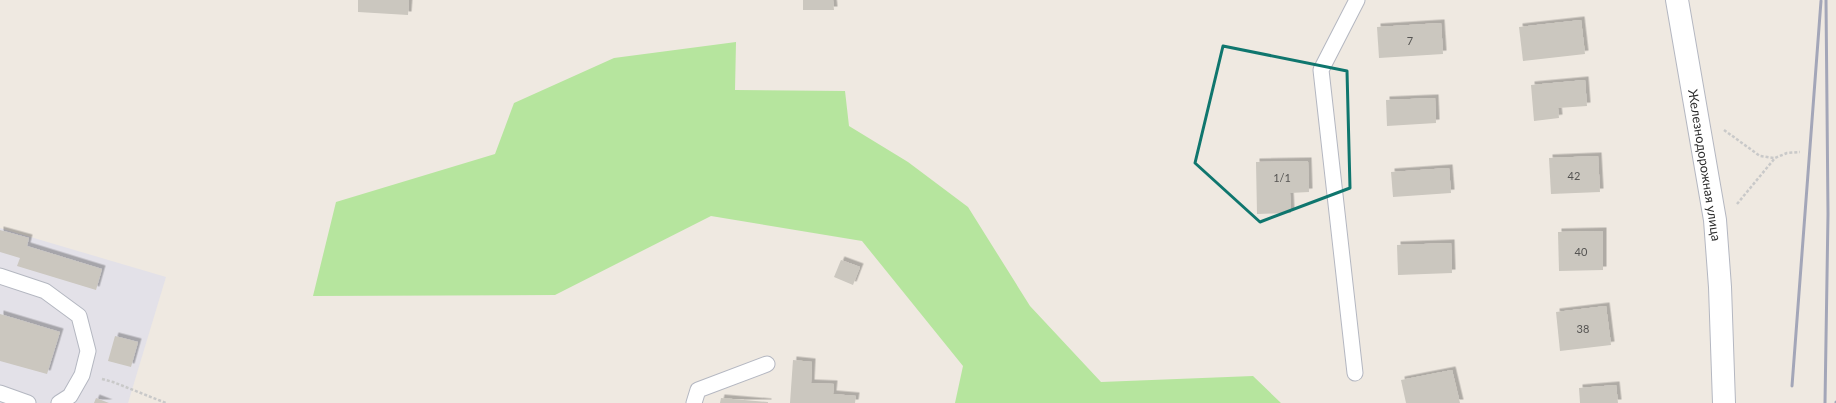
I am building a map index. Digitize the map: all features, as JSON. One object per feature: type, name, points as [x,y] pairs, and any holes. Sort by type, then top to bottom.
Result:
[{"type":"street","name":"Железнодорожная улица","points":[[1677,0],[1715,220],[1720,286],[1724,403]]},
{"type":"lane","points":[[1355,373],[1321,70],[1356,6],[1357,0]]},
{"type":"lane","points":[[0,276],[45,291],[80,316],[88,351],[82,375],[70,396],[59,403]]},
{"type":"lane","points":[[694,403],[698,390],[767,364]]},
{"type":"lane","points":[[0,393],[28,403]]},
{"type":"path","points":[[1699,126],[1724,130],[1760,156],[1775,158]]},
{"type":"path","points":[[1715,220],[1735,206],[1764,169],[1775,158],[1787,153],[1800,152]]},
{"type":"path","points":[[82,375],[113,382],[166,403]]},
{"type":"highlighted area","points":[[1223,46],[1347,71],[1350,188],[1260,222],[1195,163]]},
{"type":"shaded area","points":[[0,228],[166,277],[128,403],[0,403]]},
{"type":"green space","points":[[736,42],[735,90],[845,91],[849,126],[908,162],[968,207],[1030,306],[1101,382],[1253,376],[1281,403],[955,403],[963,366],[862,241],[711,216],[555,295],[313,296],[336,202],[495,154],[514,103],[614,58]]},
{"type":"building","points":[[358,0],[409,0],[408,15],[358,12]]},
{"type":"building","points":[[803,0],[833,0],[834,10],[803,10]]},
{"type":"building","points":[[1581,20],[1585,54],[1523,61],[1519,27]]},
{"type":"building","points":[[1441,23],[1443,54],[1379,58],[1377,27]]},
{"type":"building","points":[[1585,80],[1587,106],[1558,108],[1559,118],[1534,121],[1531,85]]},
{"type":"building","points":[[1435,98],[1436,123],[1387,126],[1386,100]]},
{"type":"building","points":[[1598,156],[1600,192],[1551,194],[1549,158]]},
{"type":"building","points":[[1308,161],[1309,192],[1290,193],[1291,213],[1257,214],[1256,162]]},
{"type":"building","points":[[1449,168],[1451,193],[1393,197],[1391,172]]},
{"type":"building","points":[[0,230],[29,238],[27,246],[102,269],[96,290],[17,266],[20,258],[0,252]]},
{"type":"building","points":[[1603,231],[1603,270],[1559,271],[1558,232]]},
{"type":"building","points":[[1451,243],[1452,273],[1398,275],[1397,245]]},
{"type":"building","points":[[841,260],[860,267],[853,285],[834,277]]},
{"type":"building","points":[[1606,306],[1611,345],[1560,351],[1556,312]]},
{"type":"building","points":[[0,314],[60,332],[47,374],[0,361]]},
{"type":"building","points":[[115,336],[138,342],[131,367],[108,361]]},
{"type":"building","points":[[793,360],[812,362],[811,383],[834,384],[833,394],[856,396],[855,403],[790,403]]},
{"type":"building","points":[[1452,370],[1460,403],[1406,403],[1401,380]]},
{"type":"building","points":[[1616,385],[1618,403],[1580,403],[1579,388]]},
{"type":"building","points":[[96,398],[109,403],[94,403]]},
{"type":"building","points":[[721,398],[768,402],[768,403],[720,403]]},
{"type":"railway","points":[[1825,403],[1828,214],[1826,0]]},
{"type":"railway","points":[[1792,386],[1821,1]]}]
